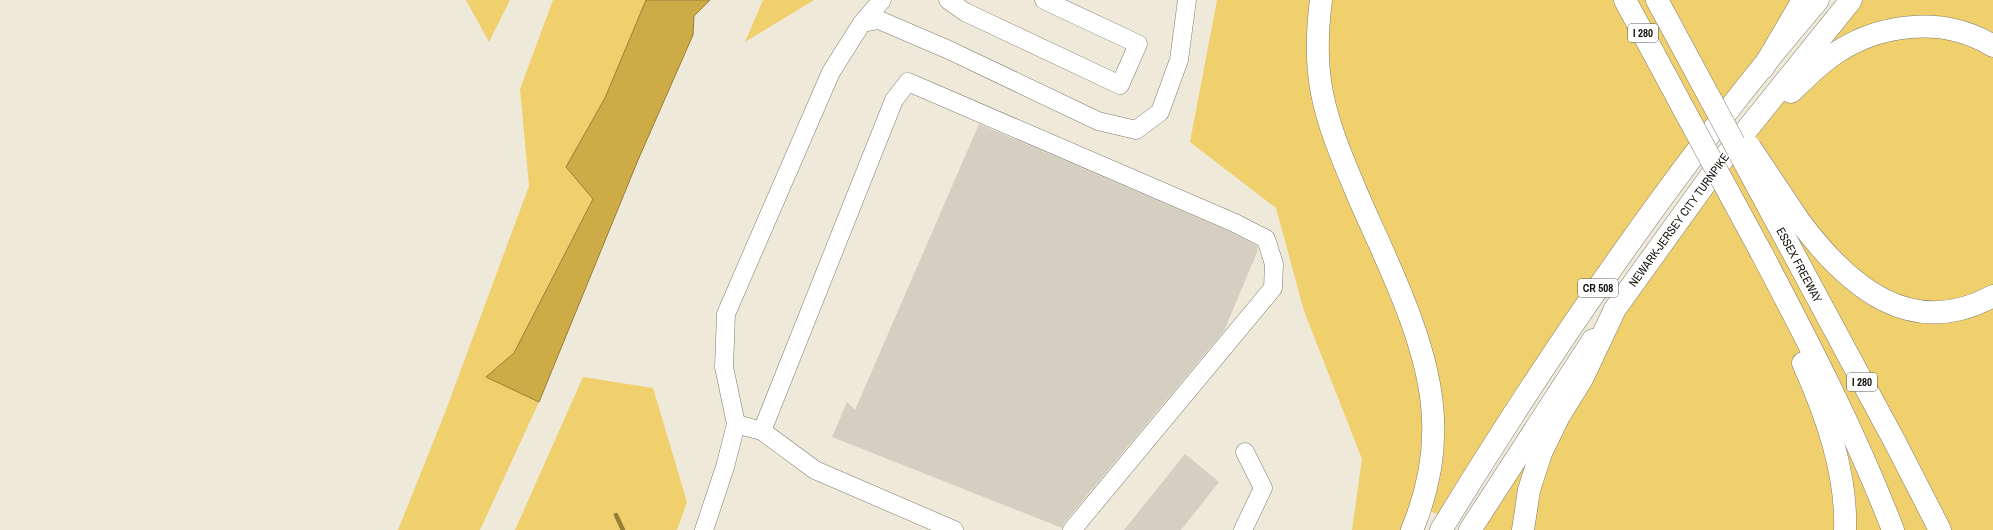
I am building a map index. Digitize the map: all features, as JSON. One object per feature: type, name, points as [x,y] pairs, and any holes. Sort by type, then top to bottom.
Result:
[{"type":"main road","points":[[1321,0],[1318,62],[1327,117],[1344,164],[1410,319],[1421,354],[1430,391],[1434,418],[1430,474],[1425,494],[1412,530]]},
{"type":"main road","name":"I 280","points":[[1625,0],[1761,252],[1837,400],[1869,470],[1893,530]]},
{"type":"main road","name":"ESSEX FREEWAY","points":[[1657,0],[1712,102],[1792,228],[1896,444],[1940,530]]},
{"type":"main road","points":[[1671,0],[1684,51]]},
{"type":"main road","points":[[1763,68],[1803,0]]},
{"type":"main road","name":"CR 508","points":[[1442,530],[1518,407],[1594,294],[1700,148],[1818,0]]},
{"type":"main road","name":"NEWARK-JERSEY CITY TURNPIKE","points":[[1470,530],[1560,389],[1615,309],[1720,163],[1851,0]]},
{"type":"main road","points":[[1720,163],[1811,72],[1831,56],[1862,40],[1896,29],[1933,26],[1965,32],[1993,46]]},
{"type":"main road","points":[[1792,228],[1871,294],[1892,305],[1914,311],[1940,312],[1965,308],[1993,296]]},
{"type":"main road","points":[[1761,252],[1827,423],[1840,476],[1845,530]]},
{"type":"main road","points":[[1523,530],[1529,490],[1534,470],[1546,441],[1559,416],[1582,379],[1615,309]]},
{"type":"lane","points":[[704,530],[725,467],[736,424],[724,367],[726,314],[831,72],[862,23],[882,0]]},
{"type":"lane","points":[[948,0],[965,12],[1120,85],[1138,44],[1044,0]]},
{"type":"lane","points":[[862,23],[879,20],[949,50],[1098,121],[1136,130],[1160,112],[1179,60],[1187,0]]},
{"type":"lane","points":[[762,431],[894,100],[908,82],[1235,223],[1266,239],[1274,264],[1273,288],[1248,321],[1072,530]]},
{"type":"lane","points":[[736,424],[762,431],[815,470],[954,530]]},
{"type":"lane","points":[[1243,530],[1263,488],[1245,452]]},
{"type":"shaded area","points":[[466,0],[510,0],[489,42]]},
{"type":"shaded area","points":[[553,0],[646,0],[605,98],[566,167],[593,198],[514,353],[487,377],[539,402],[480,530],[398,530],[446,410],[529,186],[520,89]]},
{"type":"shaded area","points":[[646,0],[710,0],[694,16],[693,35],[638,160],[539,402],[486,377],[514,353],[593,199],[566,167],[605,98]]},
{"type":"shaded area","points":[[763,0],[814,0],[745,42]]},
{"type":"shaded area","points":[[1217,0],[1818,0],[1791,31],[1448,519],[1421,507],[1412,530],[1352,530],[1362,459],[1304,311],[1276,208],[1190,142]]},
{"type":"shaded area","points":[[1851,0],[1993,0],[1993,530],[1470,530],[1485,506]]},
{"type":"shaded area","points":[[583,377],[653,388],[687,502],[677,530],[515,530]]},
{"type":"building","points":[[979,124],[1231,232],[1257,246],[1258,250],[1224,331],[1064,523],[1062,528],[832,437],[847,402],[855,410]]},
{"type":"building","points":[[1185,454],[1219,482],[1181,530],[1124,530]]},
{"type":"waterway","points":[[616,515],[623,530]]}]
